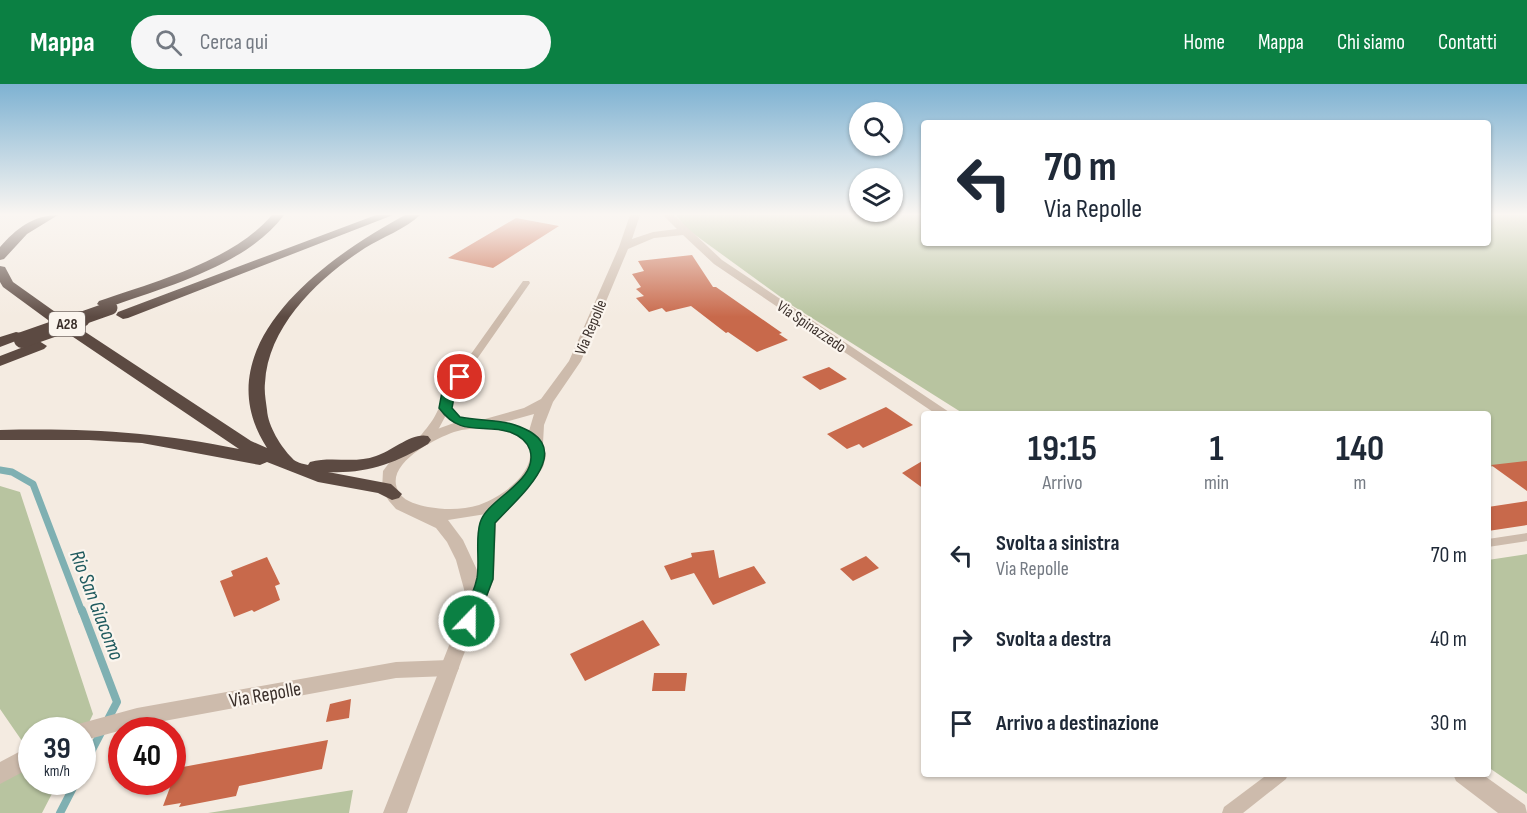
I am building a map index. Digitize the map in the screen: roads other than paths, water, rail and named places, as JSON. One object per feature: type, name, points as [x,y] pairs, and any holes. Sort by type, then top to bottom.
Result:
[{"type":"highway","points":[[113,309],[211,264],[237,249]]},
{"type":"highway","name":"A28","points":[[0,361],[39,346],[113,309],[273,249]]},
{"type":"highway","name":"A28","points":[[0,348],[19,338],[113,309],[288,249]]},
{"type":"highway","points":[[286,464],[260,419],[255,385],[263,348],[287,310],[302,293],[355,249]]},
{"type":"highway","points":[[0,270],[8,284],[53,317],[245,445],[286,464],[325,478],[384,488],[397,499]]},
{"type":"highway","points":[[0,342],[19,338]]},
{"type":"highway","points":[[0,435],[55,434],[140,438],[286,464],[353,469],[391,459],[422,440]]},
{"type":"street","name":"Via Repolle","points":[[395,813],[485,579],[488,522],[512,495],[527,483],[536,469],[537,425],[546,402],[575,361],[623,249]]},
{"type":"street","name":"Via Spinazzedo","points":[[703,249],[718,262],[941,411]]},
{"type":"street","points":[[477,602],[465,559],[443,525],[397,499],[389,480],[394,466],[405,452],[422,440],[438,433],[501,420],[529,411],[546,402]]},
{"type":"street","points":[[474,424],[512,428],[535,444]]},
{"type":"street","name":"Via Repolle","points":[[397,499],[419,512],[442,515],[466,513],[491,506],[512,495]]},
{"type":"street","name":"Via Repolle","points":[[96,728],[137,717],[396,670],[449,668]]},
{"type":"street","points":[[0,774],[18,763]]},
{"type":"street","points":[[1468,777],[1517,813]]},
{"type":"lane","points":[[422,440],[434,428],[445,408],[449,392],[526,283]]},
{"type":"lane","points":[[445,408],[455,420],[474,424]]},
{"type":"lane","points":[[1491,543],[1527,537]]},
{"type":"lane","points":[[1230,813],[1276,777]]},
{"type":"waterway","name":"Rio San Giacomo","points":[[0,470],[12,472],[33,484],[82,612]]},
{"type":"waterway","name":"Rio San Giacomo","points":[[82,610],[117,702],[96,742]]},
{"type":"waterway","name":"Rio San Giacomo","points":[[60,813],[69,795]]}]
